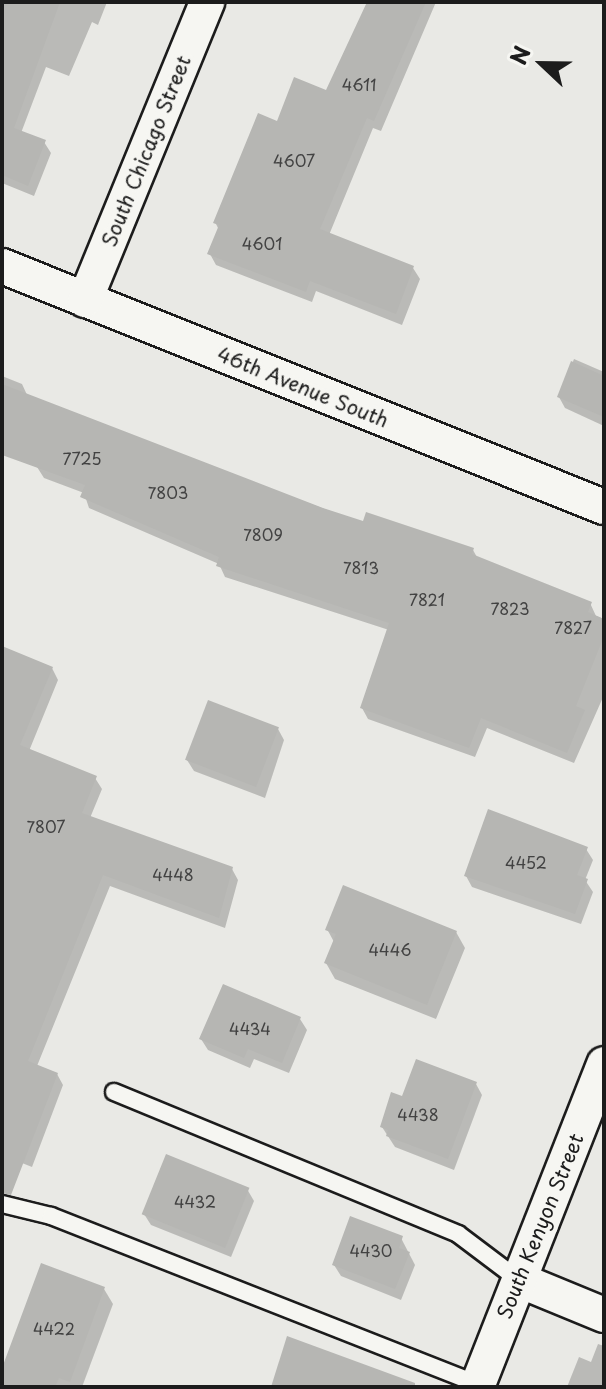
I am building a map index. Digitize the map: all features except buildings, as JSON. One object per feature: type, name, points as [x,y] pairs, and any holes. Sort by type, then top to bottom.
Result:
[{"type":"street","name":"South Chicago Street","points":[[85,300],[207,2]]},
{"type":"street","name":"46th Avenue South","points":[[2,266],[604,507]]},
{"type":"street","name":"South Kenyon Street","points":[[477,1386],[604,1064]]},
{"type":"street","points":[[519,1280],[604,1315]]},
{"type":"lane","points":[[114,1092],[458,1234],[519,1280]]},
{"type":"lane","points":[[2,1204],[51,1216],[477,1386]]}]
